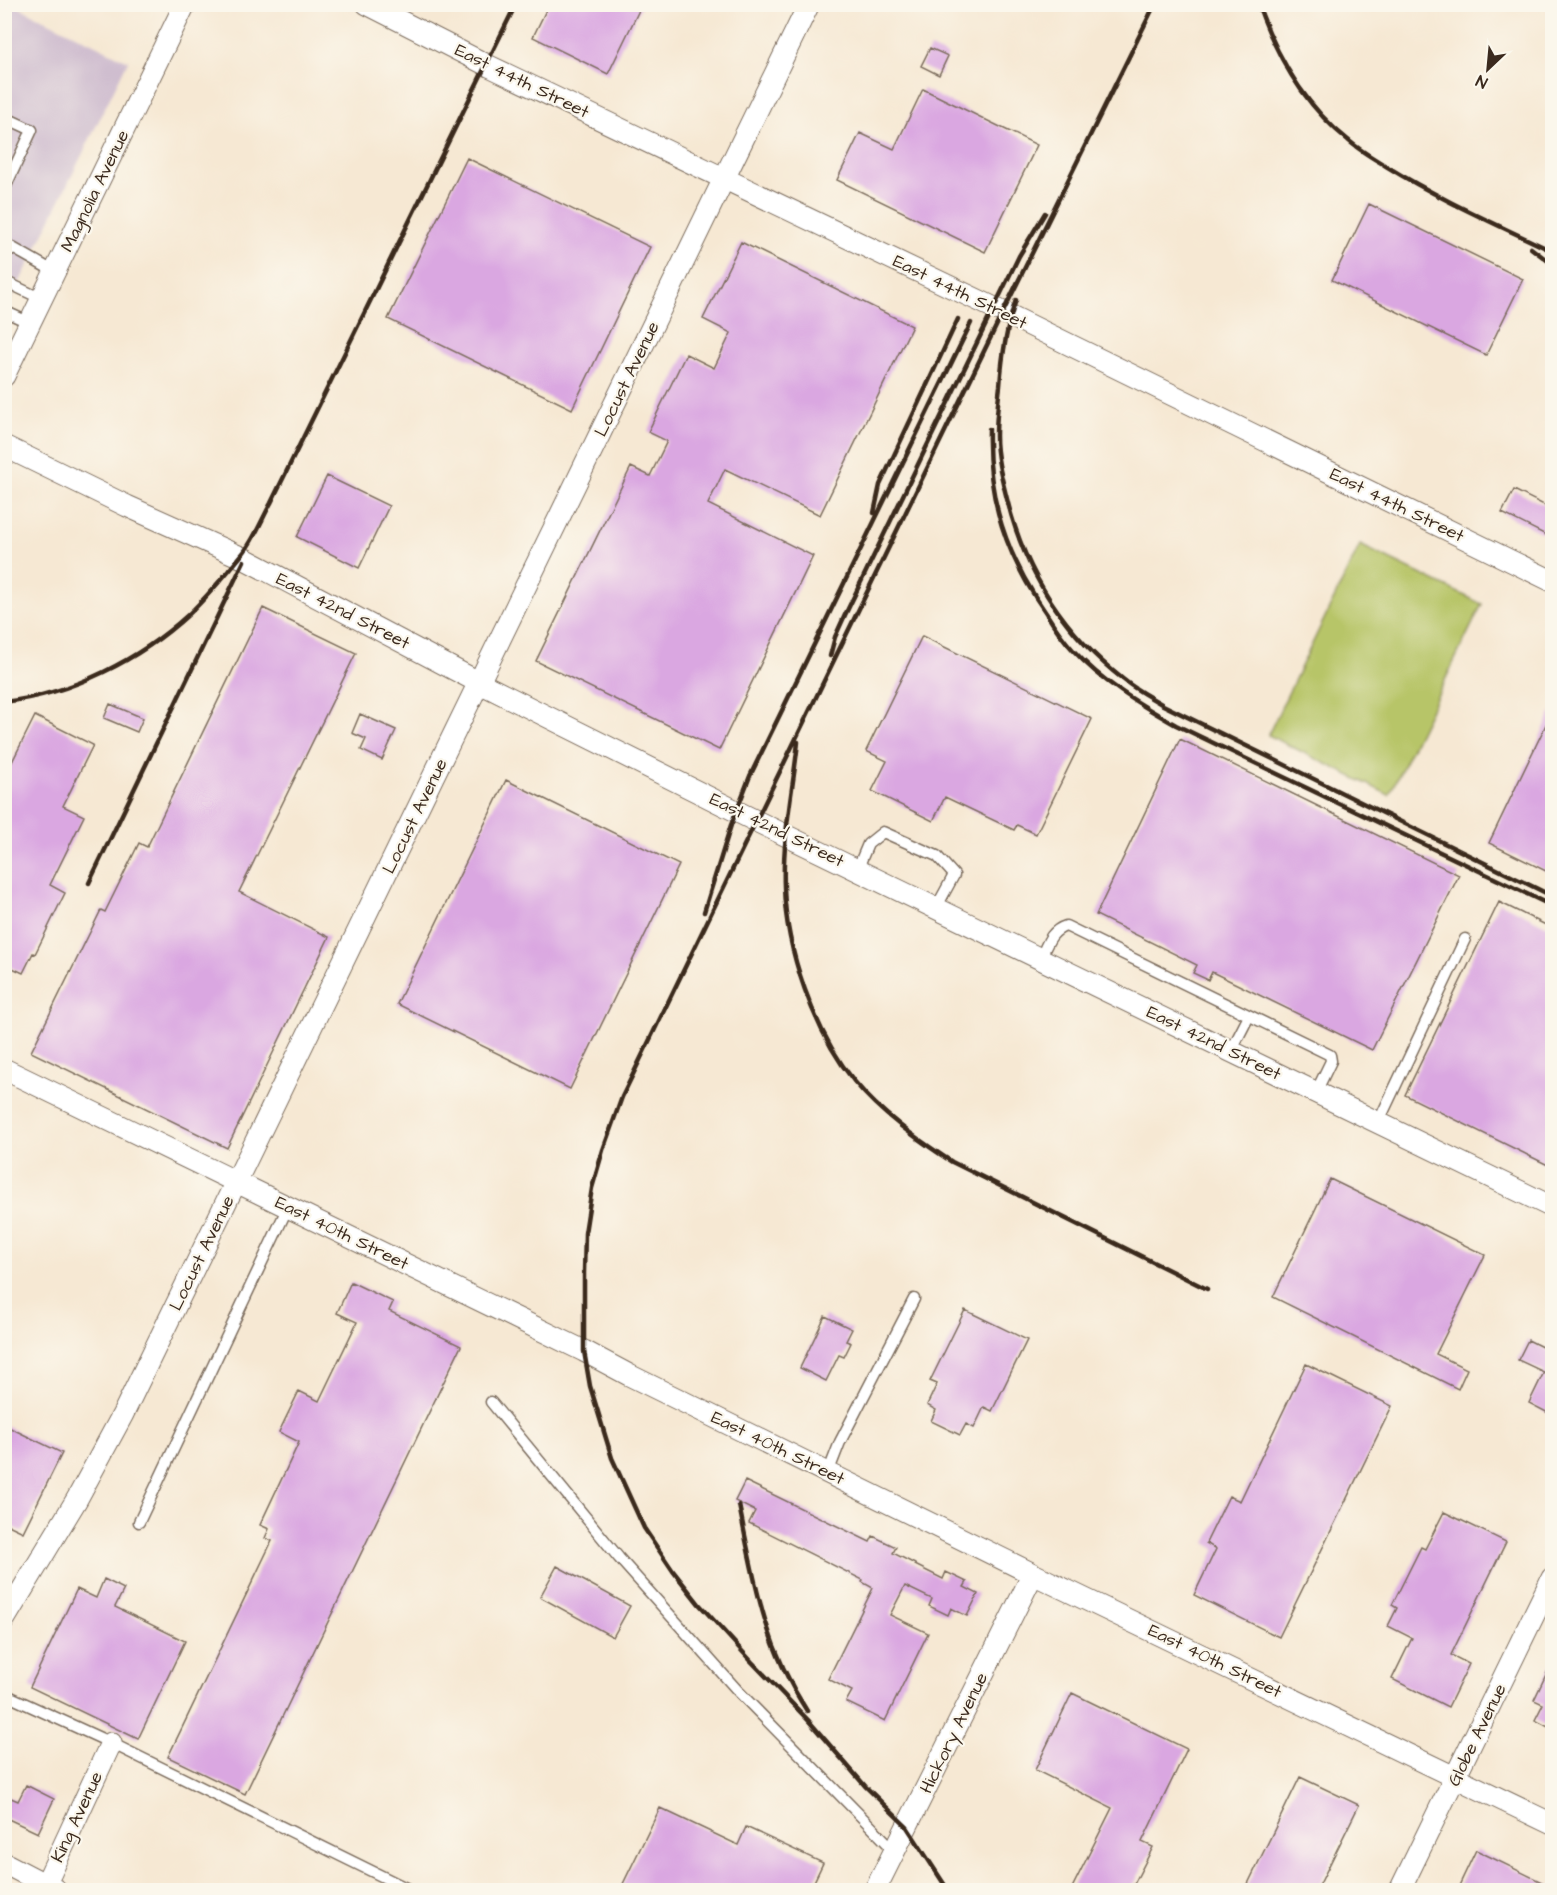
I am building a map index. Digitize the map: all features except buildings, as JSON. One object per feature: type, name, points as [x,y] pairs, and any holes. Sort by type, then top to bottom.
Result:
[{"type":"street","name":"Magnolia Avenue","points":[[4,376],[185,4]]},
{"type":"street","name":"East 44th Street","points":[[368,4],[487,65],[1003,312],[1552,581]]},
{"type":"street","name":"Locust Avenue","points":[[4,1620],[103,1454],[809,4]]},
{"type":"street","name":"East 42nd Street","points":[[4,446],[127,506],[245,559],[480,683],[857,870],[1552,1207]]},
{"type":"street","name":"East 40th Street","points":[[4,1069],[1034,1574],[1552,1824]]},
{"type":"street","name":"Hickory Avenue","points":[[875,1890],[1034,1574]]},
{"type":"street","name":"Globe Avenue","points":[[1400,1890],[1552,1578]]},
{"type":"street","name":"King Avenue","points":[[49,1889],[111,1743]]},
{"type":"street","points":[[4,1863],[49,1889]]},
{"type":"lane","points":[[4,117],[32,130],[4,190]]},
{"type":"lane","points":[[4,243],[55,272]]},
{"type":"lane","points":[[4,281],[42,299]]},
{"type":"lane","points":[[4,311],[30,323]]},
{"type":"lane","points":[[857,870],[868,844],[884,832],[937,856],[954,875],[936,908]]},
{"type":"lane","points":[[1040,959],[1052,935],[1057,929],[1066,926],[1330,1055],[1331,1061],[1316,1092]]},
{"type":"lane","points":[[1378,1123],[1465,939]]},
{"type":"lane","points":[[1231,1052],[1249,1016]]},
{"type":"lane","points":[[139,1522],[288,1207]]},
{"type":"lane","points":[[828,1473],[840,1442],[914,1299]]},
{"type":"lane","points":[[491,1402],[620,1558],[738,1691],[895,1851]]},
{"type":"lane","points":[[4,1694],[111,1743],[410,1890]]},
{"type":"shaded area","points":[[12,4],[128,61],[5,312],[4,5]]},
{"type":"green space","points":[[1360,545],[1482,604],[1389,795],[1268,735]]},
{"type":"railway","points":[[4,702],[29,698],[79,683],[149,646],[189,614],[211,592],[244,552],[271,503],[516,4]]},
{"type":"railway","points":[[948,1890],[907,1827],[866,1787],[808,1720],[699,1604],[644,1528],[612,1458],[590,1386],[584,1351],[585,1233],[592,1188],[622,1097],[1155,4]]},
{"type":"railway","points":[[1258,4],[1283,60],[1305,95],[1318,112],[1352,144],[1426,189],[1552,251]]},
{"type":"railway","points":[[830,656],[835,637],[845,615],[1019,256],[1045,213]]},
{"type":"railway","points":[[1531,248],[1552,264]]},
{"type":"railway","points":[[1016,300],[1002,364],[996,436],[997,452],[1007,499],[1024,552],[1050,600],[1065,622],[1102,662],[1129,684],[1163,705],[1552,896]]},
{"type":"railway","points":[[874,513],[880,485],[958,319]]},
{"type":"railway","points":[[704,912],[731,825],[750,776],[971,323]]},
{"type":"railway","points":[[989,429],[991,479],[1002,526],[1010,548],[1032,592],[1055,628],[1084,662],[1135,700],[1176,725],[1552,906]]},
{"type":"railway","points":[[89,883],[244,561]]},
{"type":"railway","points":[[798,742],[786,832],[784,869],[790,937],[796,963],[815,1015],[826,1039],[854,1081],[888,1115],[952,1162],[1207,1289]]},
{"type":"railway","points":[[739,1505],[762,1611],[780,1662],[807,1711]]}]
